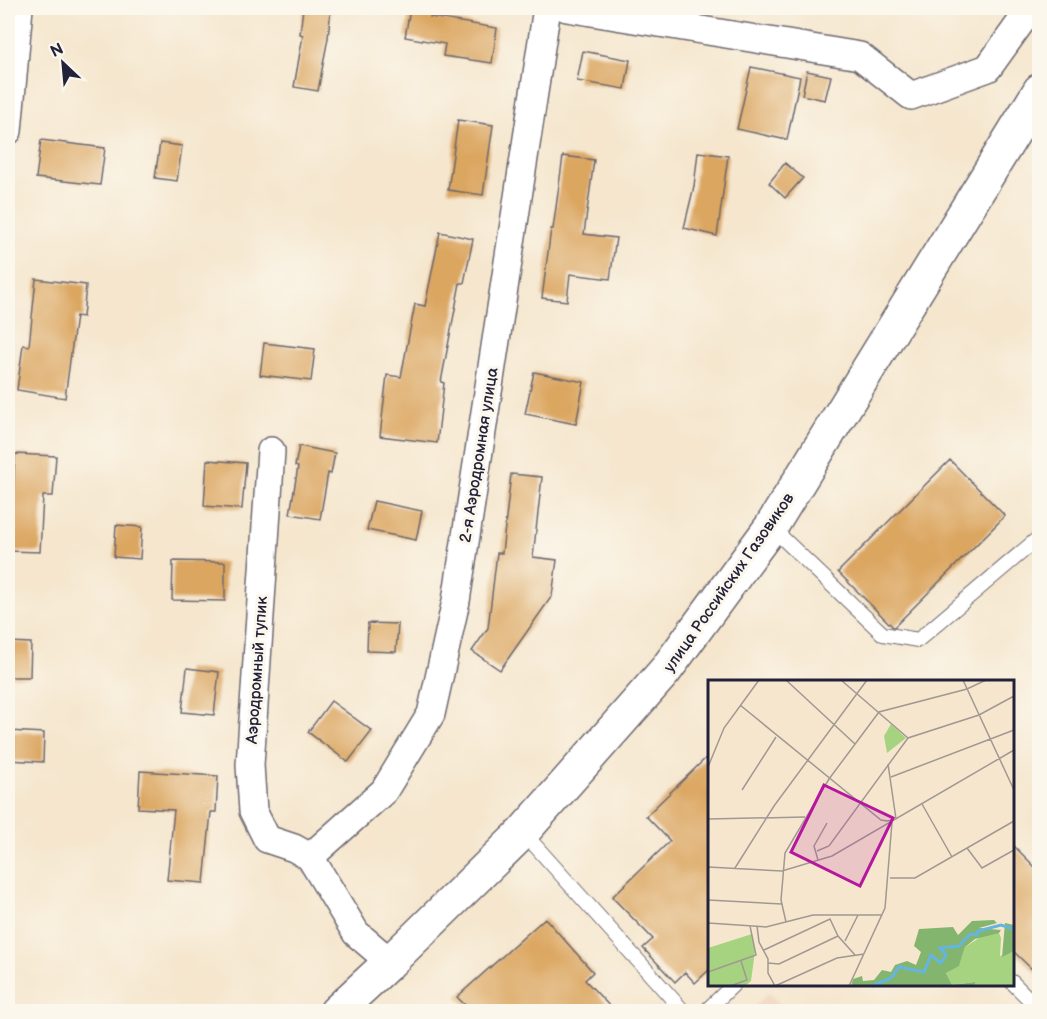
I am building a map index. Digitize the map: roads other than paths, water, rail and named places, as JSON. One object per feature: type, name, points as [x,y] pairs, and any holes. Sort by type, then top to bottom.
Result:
[{"type":"main road","name":"улица Российских Газовиков","points":[[336,1011],[390,962],[523,832],[665,671],[771,527],[1040,90]]},
{"type":"street","points":[[8,131],[19,8]]},
{"type":"street","name":"2-я Аэродромная улица","points":[[310,857],[384,791],[431,714],[456,601],[547,8]]},
{"type":"street","points":[[567,8],[860,56],[911,96],[988,68],[1031,8]]},
{"type":"street","name":"Аэродромный тупик","points":[[271,451],[250,765],[253,811],[267,839],[294,848],[310,857]]},
{"type":"street","points":[[310,857],[356,933],[390,962]]},
{"type":"lane","points":[[771,527],[884,634],[918,640],[1036,540],[1040,547]]},
{"type":"lane","points":[[523,832],[684,1011]]},
{"type":"lane","points":[[1014,984],[1040,1010]]},
{"type":"lane","points":[[705,1011],[732,986]]}]
